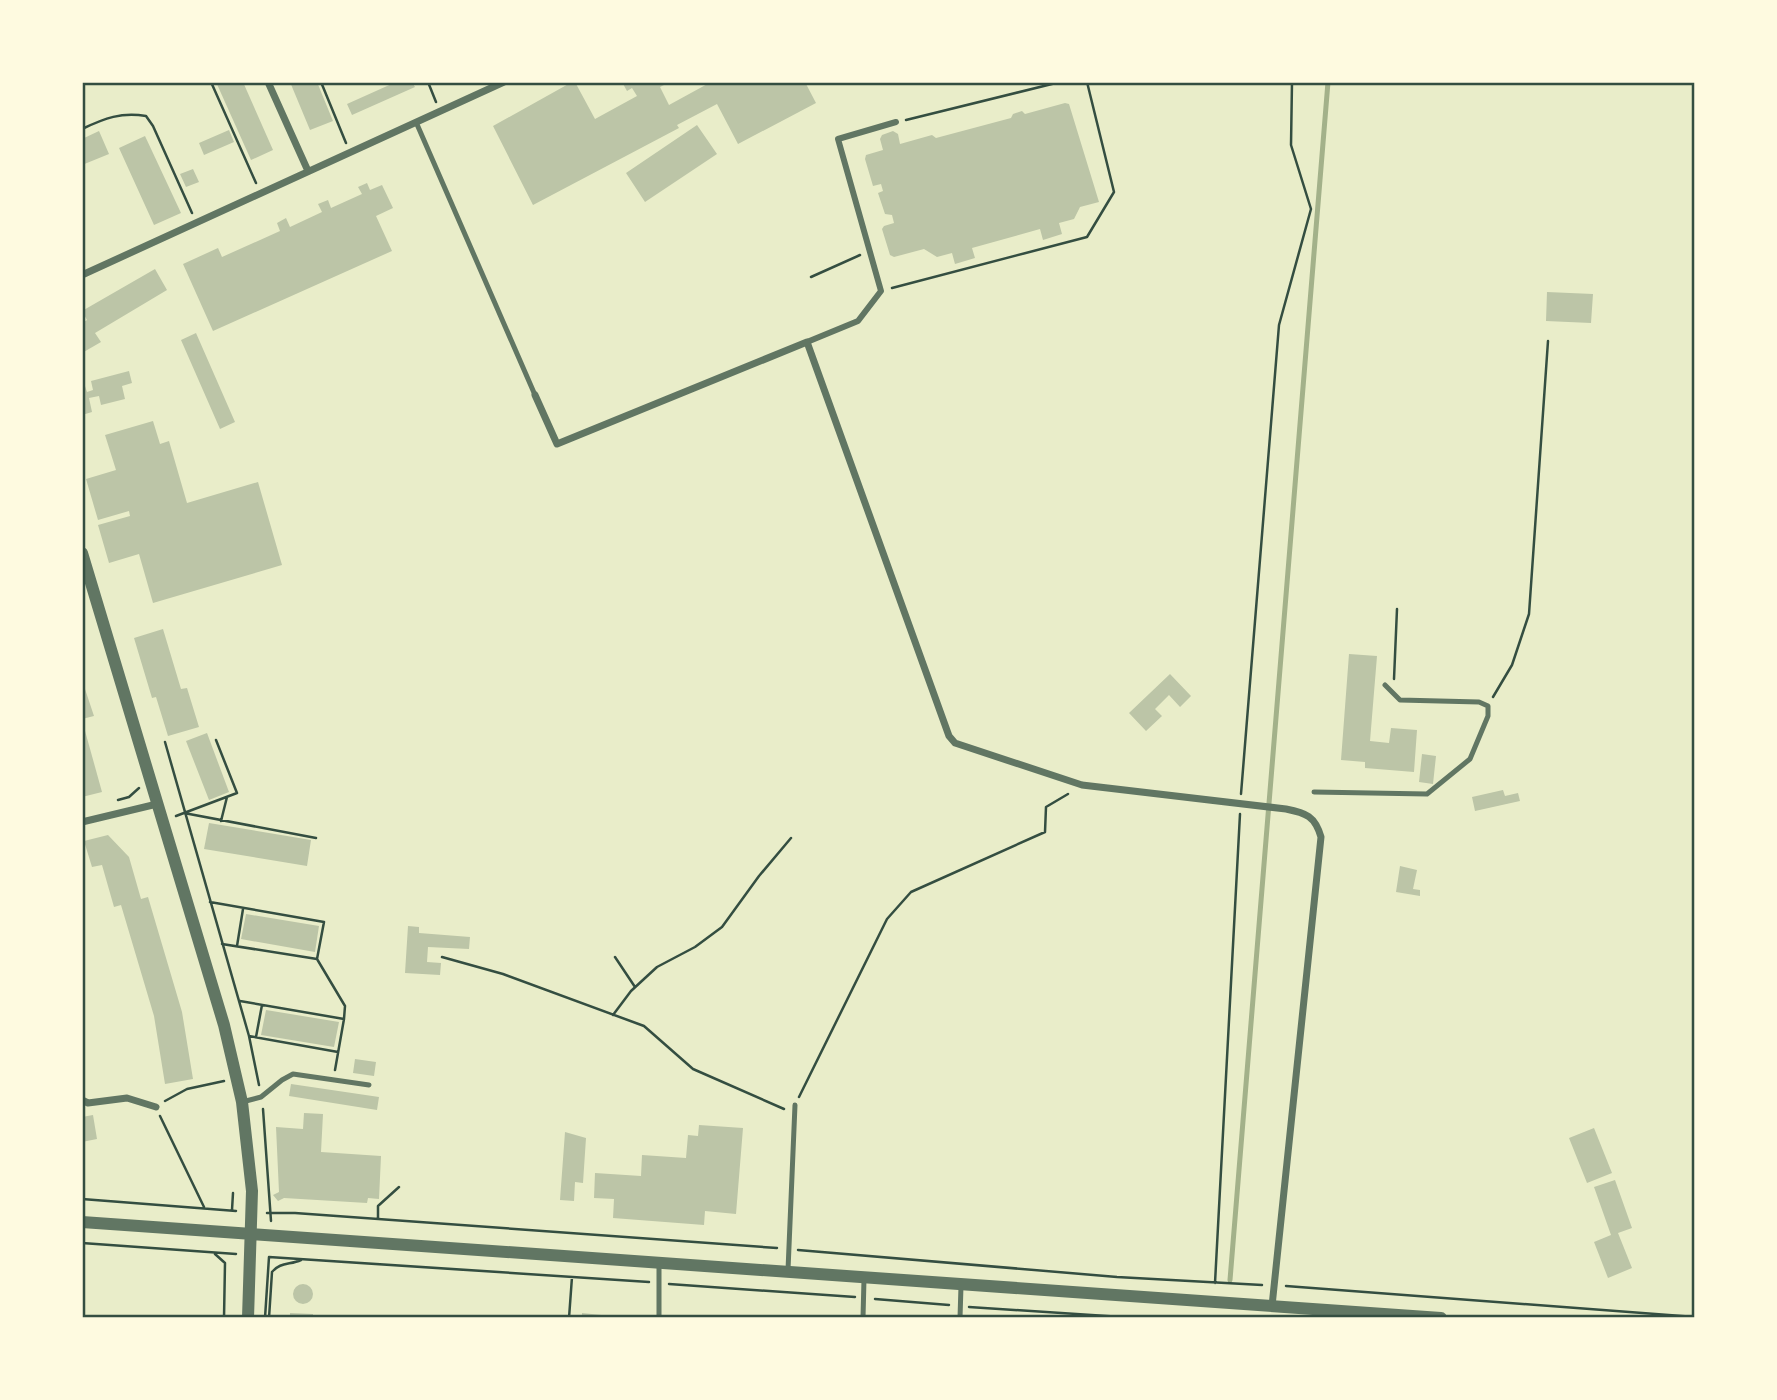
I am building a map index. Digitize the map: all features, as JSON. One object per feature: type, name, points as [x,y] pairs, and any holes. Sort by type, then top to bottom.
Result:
[{"type":"street","points":[[268,82],[308,171]]},
{"type":"street","points":[[82,275],[416,122],[490,85],[504,82]]},
{"type":"street","points":[[535,395],[557,444],[858,321],[881,291],[838,139],[896,122]]},
{"type":"street","points":[[807,342],[949,736],[955,743],[1082,785],[1286,809],[1311,817],[1318,825],[1321,837],[1272,1306]]},
{"type":"street","points":[[82,553],[224,1024],[242,1102],[252,1191],[248,1318]]},
{"type":"street","points":[[82,822],[157,804]]},
{"type":"street","points":[[82,1100],[88,1103],[127,1098],[156,1107]]},
{"type":"street","points":[[82,1222],[1441,1318]]},
{"type":"lane","points":[[416,122],[535,395]]},
{"type":"lane","points":[[1314,792],[1427,794],[1470,759],[1488,716],[1488,706],[1479,702],[1401,700],[1385,685]]},
{"type":"lane","points":[[242,1102],[261,1097],[293,1074],[369,1085]]},
{"type":"lane","points":[[788,1270],[795,1105]]},
{"type":"lane","points":[[659,1262],[659,1318]]},
{"type":"lane","points":[[863,1318],[864,1276]]},
{"type":"lane","points":[[960,1318],[961,1283]]},
{"type":"path","points":[[211,82],[256,183],[260,182]]},
{"type":"path","points":[[321,82],[344,143],[353,139]]},
{"type":"path","points":[[428,82],[436,102]]},
{"type":"path","points":[[896,122],[1060,82]]},
{"type":"path","points":[[881,291],[1087,237],[1114,192],[1087,82]]},
{"type":"path","points":[[1215,1301],[1240,803],[1279,325],[1311,209],[1291,145],[1292,82]]},
{"type":"path","points":[[82,129],[127,113],[146,116],[192,213]]},
{"type":"path","points":[[811,277],[870,250]]},
{"type":"path","points":[[1488,706],[1512,665],[1529,614],[1548,341]]},
{"type":"path","points":[[1393,692],[1396,609]]},
{"type":"path","points":[[184,813],[237,793],[216,740]]},
{"type":"path","points":[[164,742],[249,1036],[261,1097],[272,1213],[789,1249],[1103,1276],[1274,1285],[1695,1317]]},
{"type":"path","points":[[795,1105],[887,919],[911,892],[1045,832],[1046,807],[1082,785]]},
{"type":"path","points":[[221,821],[227,797]]},
{"type":"path","points":[[184,813],[316,838]]},
{"type":"path","points":[[613,1015],[657,967],[695,947],[722,927],[791,838]]},
{"type":"path","points":[[210,902],[324,922],[317,959],[345,1006],[333,1080]]},
{"type":"path","points":[[237,946],[243,909]]},
{"type":"path","points":[[222,944],[317,959]]},
{"type":"path","points":[[442,957],[461,960],[503,974],[644,1026],[693,1069],[794,1113]]},
{"type":"path","points":[[615,957],[635,988]]},
{"type":"path","points":[[239,1001],[344,1019]]},
{"type":"path","points":[[256,1037],[262,1005]]},
{"type":"path","points":[[249,1036],[338,1052]]},
{"type":"path","points":[[204,1207],[156,1107],[187,1089],[236,1078]]},
{"type":"path","points":[[378,1219],[378,1206],[399,1187]]},
{"type":"path","points":[[82,1199],[232,1210],[233,1193]]},
{"type":"path","points":[[82,1243],[234,1254]]},
{"type":"path","points":[[213,1252],[225,1263],[225,1318]]},
{"type":"path","points":[[267,1318],[269,1257],[1137,1318]]},
{"type":"path","points":[[267,1318],[272,1272],[280,1265],[304,1259]]},
{"type":"path","points":[[569,1318],[572,1277]]},
{"type":"building","points":[[216,82],[243,82],[273,150],[251,160]]},
{"type":"building","points":[[290,82],[317,82],[333,121],[310,130]]},
{"type":"building","points":[[396,82],[412,82],[415,87],[352,115],[347,104]]},
{"type":"building","points":[[575,82],[595,119],[637,96],[632,88],[627,91],[622,82],[670,82],[660,87],[669,105],[711,82],[805,82],[816,103],[738,144],[717,104],[677,125],[679,128],[533,205],[493,126]]},
{"type":"building","points":[[1069,104],[1099,202],[1080,207],[1074,219],[1059,223],[1062,234],[1043,240],[1040,229],[972,248],[975,258],[955,264],[952,253],[937,257],[924,249],[894,257],[890,255],[882,229],[894,223],[892,215],[885,214],[878,193],[883,191],[881,184],[873,186],[865,159],[866,155],[883,150],[880,139],[882,135],[893,131],[898,134],[900,144],[932,135],[936,138],[1011,118],[1013,114],[1022,111],[1025,114]]},
{"type":"building","points":[[697,125],[717,154],[645,202],[626,173]]},
{"type":"building","points":[[229,130],[234,142],[204,155],[199,143]]},
{"type":"building","points":[[99,131],[109,154],[82,165],[82,139]]},
{"type":"building","points":[[145,136],[181,213],[154,225],[119,148]]},
{"type":"building","points":[[193,169],[199,182],[186,187],[180,174]]},
{"type":"building","points":[[367,183],[370,190],[382,185],[393,208],[376,216],[392,251],[213,331],[183,264],[218,248],[222,257],[280,231],[277,223],[286,218],[290,227],[322,212],[318,204],[328,200],[331,208],[362,194],[358,187]]},
{"type":"building","points":[[155,269],[167,290],[95,333],[101,342],[82,353],[82,323],[87,320],[82,311]]},
{"type":"building","points":[[1547,292],[1593,294],[1591,323],[1546,321]]},
{"type":"building","points":[[196,333],[235,422],[220,429],[181,340]]},
{"type":"building","points":[[129,371],[132,383],[122,386],[125,399],[101,405],[99,396],[89,398],[92,412],[82,415],[82,387],[85,386],[87,392],[93,390],[91,381]]},
{"type":"building","points":[[153,421],[160,444],[169,441],[187,503],[258,482],[282,565],[153,603],[139,554],[109,563],[98,525],[130,516],[129,511],[98,520],[86,479],[116,470],[105,435]]},
{"type":"building","points":[[163,629],[181,689],[187,688],[199,727],[168,736],[156,697],[152,698],[134,638]]},
{"type":"building","points":[[1349,654],[1377,656],[1370,741],[1389,743],[1391,728],[1417,730],[1414,772],[1365,768],[1365,762],[1341,760]]},
{"type":"building","points":[[1170,674],[1191,696],[1180,707],[1169,695],[1155,709],[1162,716],[1146,731],[1129,713]]},
{"type":"building","points":[[82,680],[94,716],[82,719]]},
{"type":"building","points":[[82,720],[102,792],[82,797]]},
{"type":"building","points":[[207,733],[229,792],[209,800],[186,741]]},
{"type":"building","points":[[1422,754],[1436,756],[1433,784],[1419,782]]},
{"type":"building","points":[[1503,790],[1505,796],[1518,793],[1520,801],[1475,811],[1472,797]]},
{"type":"building","points":[[209,823],[311,840],[307,866],[204,849]]},
{"type":"building","points":[[108,835],[129,857],[141,899],[148,897],[182,1012],[193,1079],[165,1084],[154,1016],[121,905],[114,907],[102,865],[92,867],[84,841]]},
{"type":"building","points":[[1400,866],[1417,870],[1413,889],[1420,890],[1420,896],[1396,892]]},
{"type":"building","points":[[246,914],[319,926],[315,952],[241,939]]},
{"type":"building","points":[[408,926],[419,927],[419,933],[470,937],[469,949],[428,947],[427,962],[441,963],[440,975],[405,973]]},
{"type":"building","points":[[266,1010],[339,1022],[334,1047],[261,1035]]},
{"type":"building","points":[[355,1059],[376,1062],[374,1076],[353,1073]]},
{"type":"building","points":[[291,1084],[379,1097],[377,1110],[289,1096]]},
{"type":"building","points":[[304,1113],[323,1114],[321,1152],[381,1156],[379,1199],[368,1198],[367,1203],[284,1198],[278,1201],[273,1195],[279,1192],[276,1127],[303,1129]]},
{"type":"building","points":[[93,1115],[97,1139],[82,1142],[82,1117]]},
{"type":"building","points":[[699,1125],[743,1128],[736,1214],[705,1211],[704,1225],[613,1218],[614,1199],[594,1198],[595,1173],[641,1176],[642,1155],[686,1158],[688,1135],[698,1136]]},
{"type":"building","points":[[1594,1128],[1612,1173],[1587,1183],[1569,1138]]},
{"type":"building","points":[[565,1132],[586,1138],[583,1183],[575,1182],[574,1201],[560,1200]]},
{"type":"building","points":[[1615,1180],[1632,1228],[1618,1233],[1632,1268],[1608,1278],[1594,1242],[1611,1235],[1594,1187]]},
{"type":"building","points":[[303,1284],[310,1287],[313,1294],[310,1301],[303,1304],[296,1301],[293,1294],[296,1287]]},
{"type":"building","points":[[290,1313],[313,1314],[313,1318],[290,1318]]},
{"type":"building","points":[[582,1313],[611,1316],[611,1318],[582,1318]]},
{"type":"waterway","points":[[1230,1280],[1328,82]]}]
